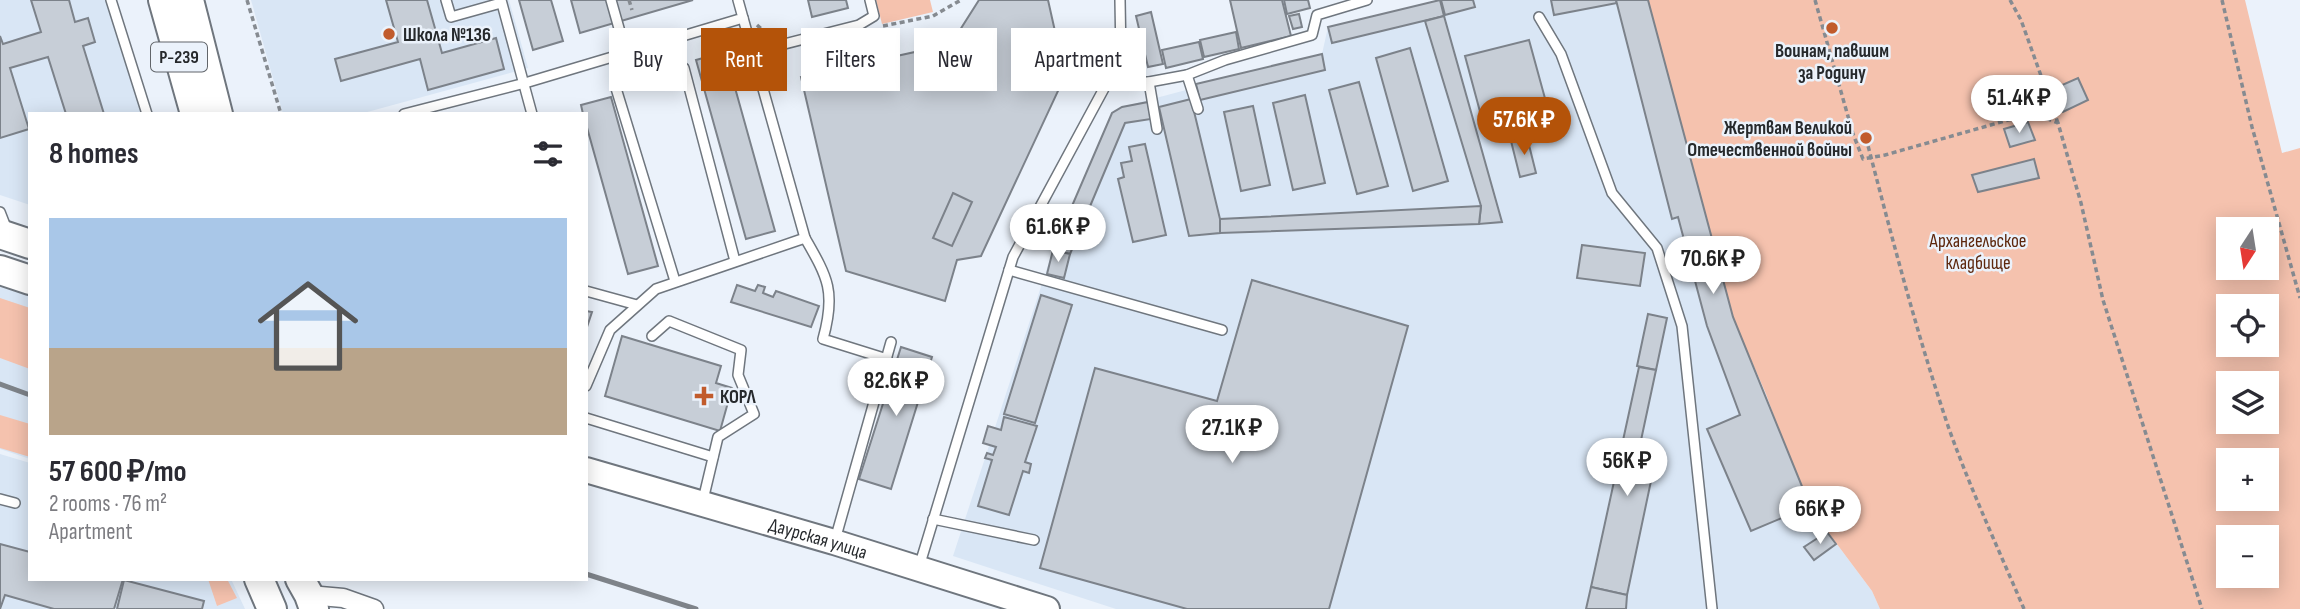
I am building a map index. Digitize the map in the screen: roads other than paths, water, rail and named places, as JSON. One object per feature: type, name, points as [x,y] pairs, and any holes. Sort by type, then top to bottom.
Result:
[{"type":"main road","name":"Р-239","points":[[163,0],[194,112]]},
{"type":"main road","name":"Р-239","points":[[189,0],[217,112]]},
{"type":"main road","points":[[0,270],[28,279]]},
{"type":"main road","points":[[260,581],[272,609]]},
{"type":"street","name":"Даурская улица","points":[[588,471],[702,502],[1047,609]]},
{"type":"street","points":[[308,591],[343,598],[374,609]]},
{"type":"lane","points":[[111,0],[146,112]]},
{"type":"lane","points":[[446,0],[451,17],[501,1],[532,112]]},
{"type":"lane","points":[[611,0],[619,28]]},
{"type":"lane","points":[[738,0],[746,28]]},
{"type":"lane","points":[[787,43],[859,25],[874,16],[870,0]]},
{"type":"lane","points":[[1120,0],[1120,28]]},
{"type":"lane","points":[[1324,0],[1327,12]]},
{"type":"lane","points":[[1157,129],[1149,82],[1186,75],[1312,34],[1317,15],[1367,0]]},
{"type":"lane","points":[[1539,17],[1561,54],[1612,193],[1657,248],[1682,326],[1712,609]]},
{"type":"lane","points":[[687,35],[743,18]]},
{"type":"lane","points":[[412,112],[609,58]]},
{"type":"lane","points":[[1186,75],[1198,109]]},
{"type":"lane","points":[[687,79],[735,261]]},
{"type":"lane","points":[[617,91],[676,281]]},
{"type":"lane","points":[[764,91],[805,238],[827,276],[830,303],[823,339],[887,359]]},
{"type":"lane","points":[[919,568],[1013,257],[1102,91]]},
{"type":"lane","points":[[0,212],[14,239]]},
{"type":"lane","points":[[588,381],[610,330],[656,289],[805,238]]},
{"type":"lane","points":[[1009,270],[1222,330]]},
{"type":"lane","points":[[588,292],[637,305]]},
{"type":"lane","points":[[652,336],[669,321],[741,350],[738,375],[754,414],[718,437],[702,502]]},
{"type":"lane","points":[[834,542],[891,342]]},
{"type":"lane","points":[[588,419],[713,457]]},
{"type":"lane","points":[[0,499],[15,503]]},
{"type":"lane","points":[[933,519],[1034,540]]},
{"type":"railway","points":[[0,384],[28,394]]},
{"type":"railway","points":[[588,575],[696,609]]},
{"type":"place","name":"Воинам, павшим за Родину","points":[[1832,28]]},
{"type":"place","name":"Школа №136","points":[[389,34]]},
{"type":"place","name":"Жертвам Великой Отечественной войны","points":[[1866,138]]},
{"type":"place","name":"КОРЛ","points":[[704,396]]},
{"type":"park label","name":"Архангельское кладбище","points":[[1978,251]]}]
